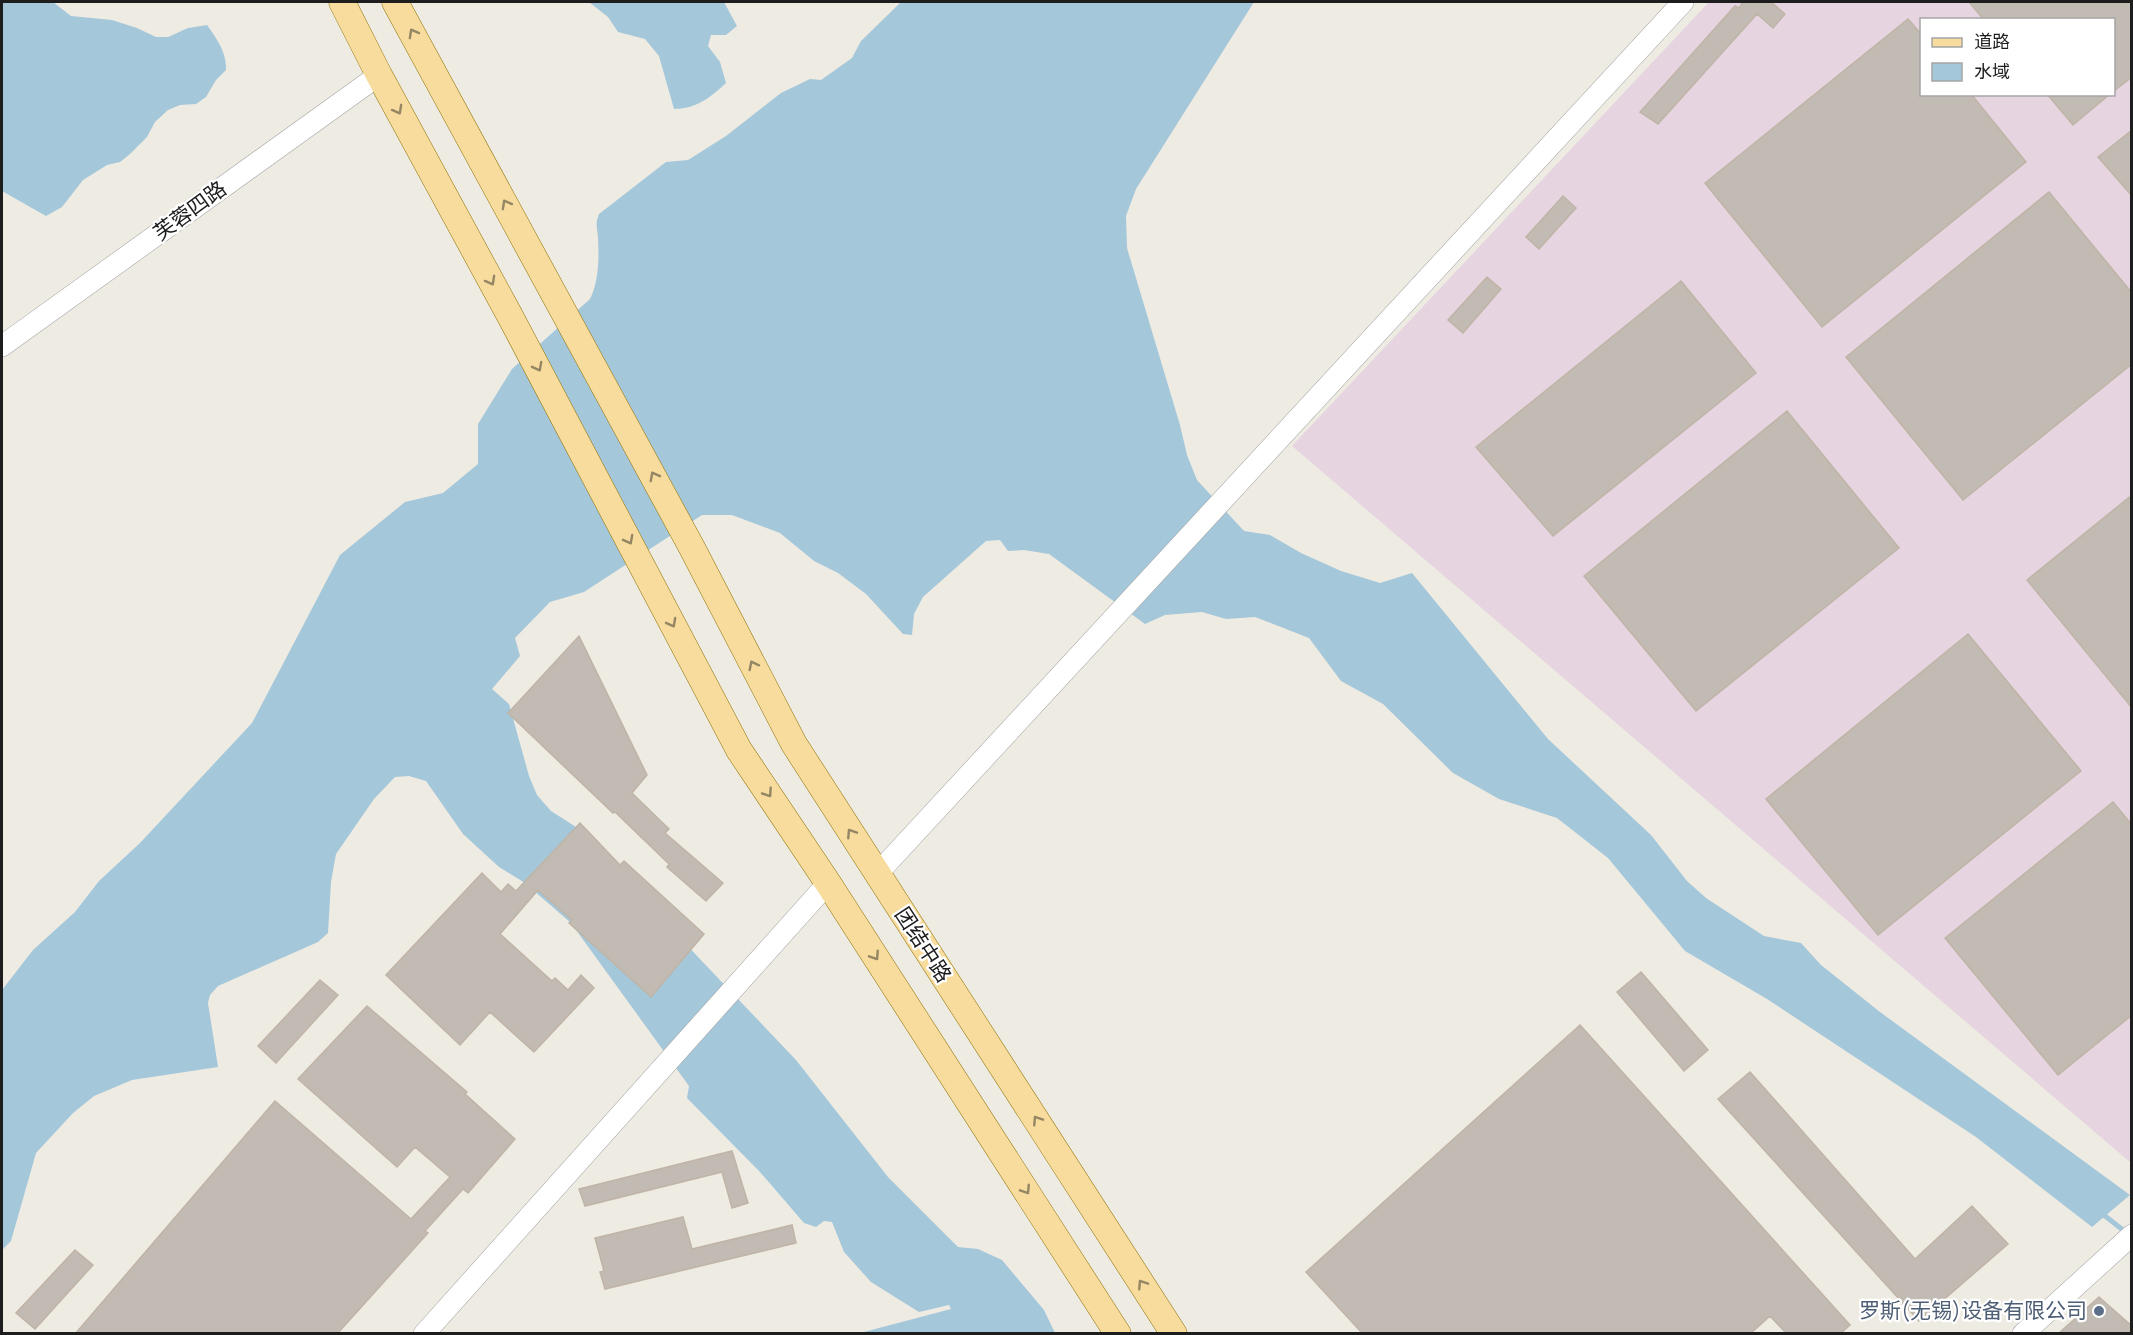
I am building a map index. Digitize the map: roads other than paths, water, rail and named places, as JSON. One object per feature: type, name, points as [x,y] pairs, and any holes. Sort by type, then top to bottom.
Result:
[{"type":"main road","points":[[342,2],[739,750],[828,883],[1118,1334]]},
{"type":"main road","name":"团结中路","points":[[395,2],[692,546],[794,744],[1174,1334]]},
{"type":"street","points":[[877,874],[1683,2]]},
{"type":"street","name":"芙蓉四路","points":[[2,346],[379,75]]},
{"type":"street","points":[[424,1334],[828,883]]},
{"type":"street","points":[[2023,1334],[2132,1235]]},
{"type":"water","points":[[2,2],[53,2],[71,16],[112,20],[156,37],[168,37],[188,28],[207,25],[223,52],[226,70],[216,80],[206,97],[196,104],[180,105],[168,110],[155,122],[147,137],[130,154],[120,162],[107,165],[83,180],[62,207],[46,216],[2,191]]},
{"type":"water","points":[[589,2],[724,2],[737,26],[726,35],[711,35],[708,46],[720,62],[726,83],[703,101],[689,107],[674,109],[659,56],[645,39],[618,32],[608,17]]},
{"type":"water","points":[[901,2],[1254,2],[1136,189],[1126,216],[1127,248],[1187,455],[1197,480],[1244,531],[1270,535],[1301,553],[1341,571],[1380,583],[1412,573],[1548,739],[1651,835],[1687,881],[1706,898],[1764,936],[1801,943],[1821,965],[1880,1012],[2130,1195],[2092,1227],[1976,1137],[1767,999],[1685,951],[1608,858],[1557,818],[1499,799],[1453,773],[1383,704],[1341,681],[1309,638],[1255,617],[1226,619],[1202,612],[1165,615],[1145,624],[1049,554],[1024,550],[1008,551],[1000,540],[986,541],[923,597],[914,614],[912,635],[903,634],[866,594],[838,573],[814,561],[780,533],[732,515],[702,515],[584,592],[550,602],[515,638],[520,656],[492,689],[509,704],[529,776],[537,795],[551,811],[587,834],[679,937],[796,1060],[888,1177],[958,1247],[978,1249],[1002,1260],[1044,1310],[1055,1333],[860,1333],[951,1309],[949,1305],[919,1312],[871,1282],[844,1252],[832,1222],[824,1221],[816,1227],[804,1223],[760,1172],[687,1098],[689,1086],[571,923],[525,883],[499,867],[463,834],[426,781],[409,776],[395,777],[374,799],[336,854],[331,882],[328,933],[318,942],[218,986],[210,995],[208,1003],[218,1067],[132,1080],[94,1096],[73,1113],[36,1153],[11,1241],[2,1250],[2,990],[33,950],[75,912],[99,881],[140,843],[252,723],[340,555],[405,502],[443,493],[478,464],[478,424],[512,369],[590,299],[598,269],[597,223],[599,214],[666,162],[688,160],[726,136],[781,93],[810,79],[821,80],[852,58],[861,41]]},
{"type":"waterway","points":[[2100,1212],[2128,1234]]},
{"type":"place","name":"罗斯(无锡)设备有限公司","points":[[2099,1311]]}]
